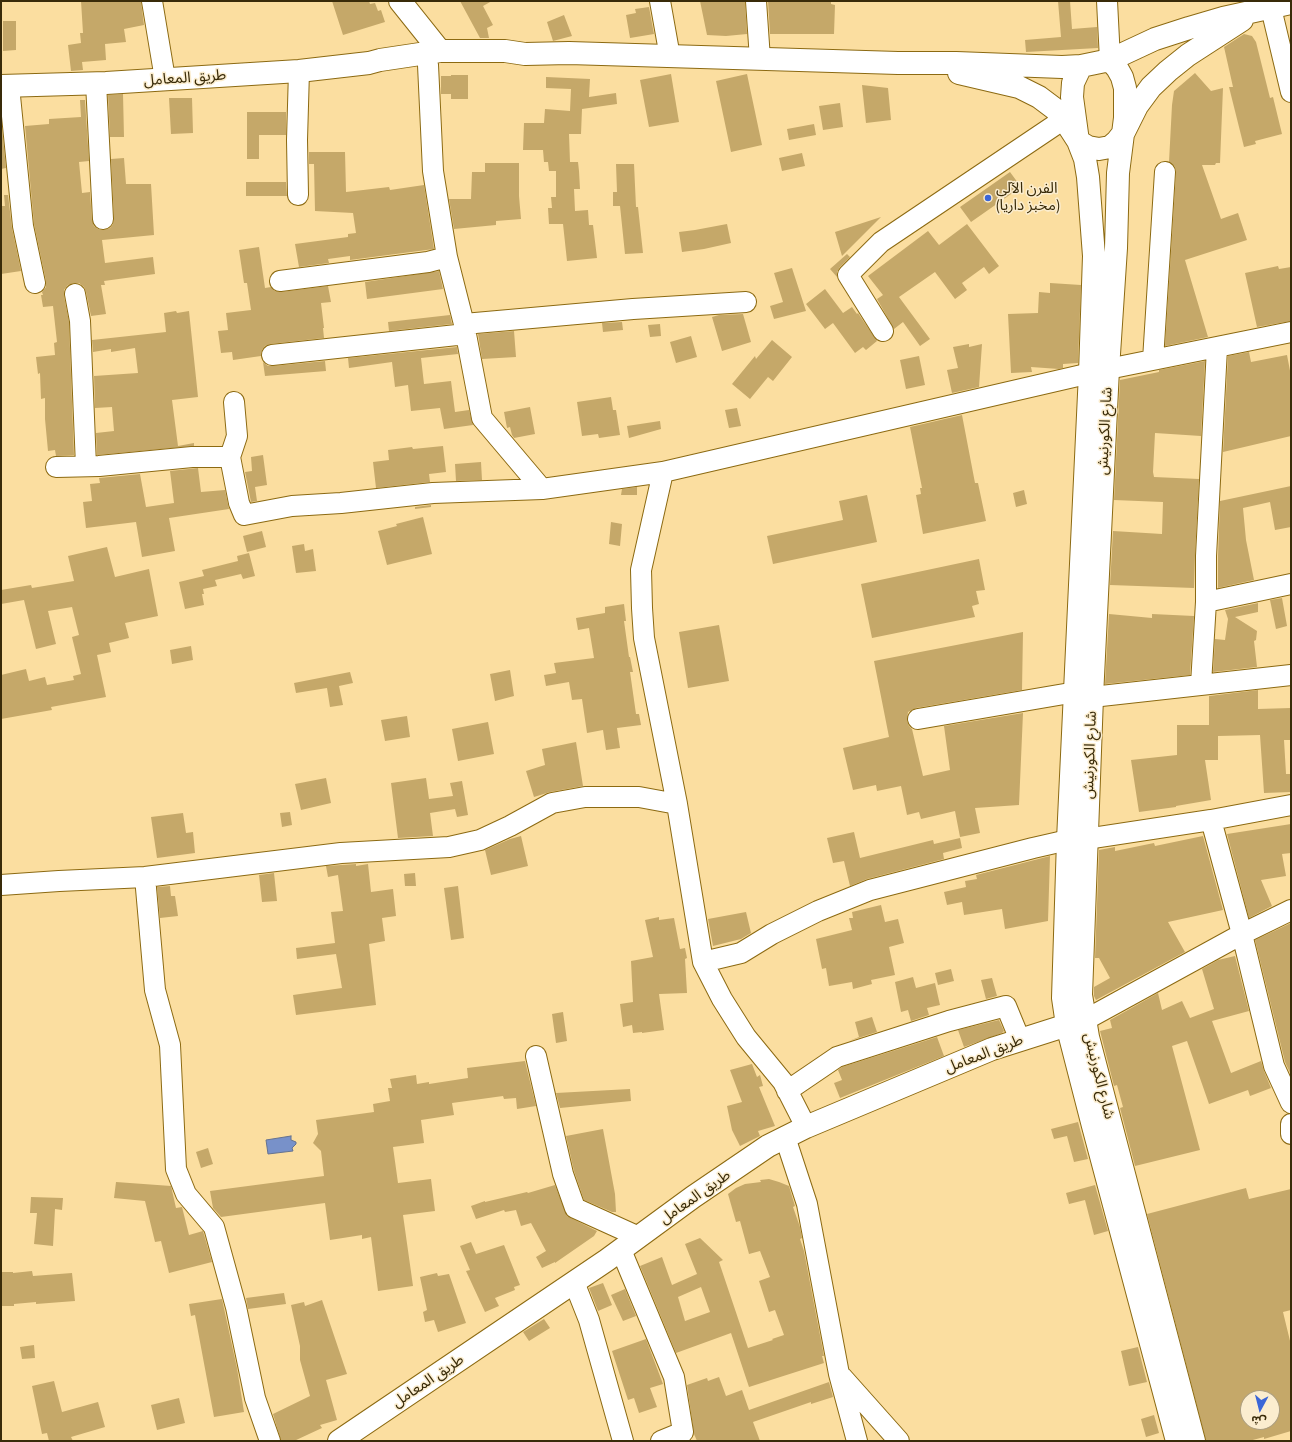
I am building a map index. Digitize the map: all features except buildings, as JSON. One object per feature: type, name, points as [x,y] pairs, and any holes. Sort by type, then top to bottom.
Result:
[{"type":"main road","points":[[400,1],[434,58]]},
{"type":"main road","points":[[898,63],[956,63],[1062,67],[1081,66],[1110,60],[1155,39],[1189,28],[1273,7]]},
{"type":"main road","points":[[898,63],[949,71],[1019,87],[1039,97],[1055,109],[1078,141],[1088,147],[1099,149],[1110,147],[1117,140],[1124,132],[1138,106],[1151,87],[1168,71],[1204,44],[1273,7]]},
{"type":"main road","name":"طريق المعامل","points":[[5,86],[96,83],[369,64],[375,65],[505,51],[525,54],[670,56],[898,63]]},
{"type":"main road","name":"شارع الكورنيش","points":[[1099,371],[1116,248],[1118,173],[1125,118],[1125,88],[1122,77],[1110,60]]},
{"type":"main road","name":"شارع الكورنيش","points":[[1081,66],[1073,83],[1072,97],[1078,141],[1085,159],[1088,177],[1094,256],[1099,371],[1077,839],[1063,998],[1076,1023],[1088,1037],[1194,1441]]},
{"type":"main road","name":"طريق المعامل","points":[[338,1441],[621,1250],[692,1197],[768,1146],[806,1127],[992,1049],[1076,1023]]},
{"type":"main road","name":"شارع الكورنيش","points":[[1076,1023],[1095,1134],[1177,1441]]},
{"type":"street","points":[[152,1],[165,79]]},
{"type":"street","points":[[660,1],[670,56]]},
{"type":"street","points":[[756,1],[760,59]]},
{"type":"street","points":[[1107,1],[1110,60]]},
{"type":"street","points":[[1273,7],[1291,92]]},
{"type":"street","points":[[434,58],[432,171],[446,257],[465,329],[482,418],[542,489]]},
{"type":"street","points":[[298,195],[296,140],[299,70]]},
{"type":"street","points":[[96,83],[103,220]]},
{"type":"street","points":[[5,86],[23,226],[34,283]]},
{"type":"street","points":[[883,331],[848,275],[881,242],[1064,120]]},
{"type":"street","points":[[1153,360],[1165,172]]},
{"type":"street","points":[[280,281],[428,262],[446,257]]},
{"type":"street","points":[[75,294],[80,321],[86,466]]},
{"type":"street","points":[[272,355],[465,329],[633,309],[746,302]]},
{"type":"street","points":[[234,402],[237,436],[230,457],[239,503],[244,515],[292,506],[341,503],[433,493],[542,489],[663,472],[1099,371],[1291,332]]},
{"type":"street","points":[[1201,684],[1217,348]]},
{"type":"street","points":[[56,467],[99,466],[192,456],[230,457]]},
{"type":"street","points":[[663,472],[641,570],[644,638],[677,804],[703,962],[722,999],[746,1037],[783,1082],[806,1127]]},
{"type":"street","points":[[1206,602],[1291,584]]},
{"type":"street","points":[[918,719],[1084,695],[1291,675]]},
{"type":"street","points":[[1,885],[145,878],[341,852],[449,847],[480,840],[510,826],[552,803],[585,797],[639,797],[677,804]]},
{"type":"street","points":[[703,962],[740,953],[772,934],[818,911],[870,890],[1033,848],[1077,839],[1211,820],[1291,804]]},
{"type":"street","points":[[1211,820],[1242,934],[1274,1066],[1291,1103]]},
{"type":"street","points":[[145,878],[155,990],[170,1045],[176,1169],[186,1194],[214,1227],[236,1307],[255,1398],[270,1441]]},
{"type":"street","points":[[1076,1023],[1242,934],[1291,910]]},
{"type":"street","points":[[787,1091],[837,1057],[949,1021],[1006,1006],[1020,1040]]},
{"type":"street","points":[[536,1056],[563,1174],[576,1208],[639,1237]]},
{"type":"street","points":[[1291,1124],[1291,1134]]},
{"type":"street","points":[[785,1137],[807,1204],[839,1374],[857,1441]]},
{"type":"street","points":[[621,1250],[674,1377],[683,1432],[661,1441]]},
{"type":"street","points":[[574,1282],[589,1320],[623,1441]]},
{"type":"street","points":[[839,1374],[899,1441]]},
{"type":"water","points":[[291,1136],[291,1140],[296,1142],[292,1148],[293,1151],[268,1154],[266,1140]]},
{"type":"place","name":"الفرن الآلي (مخبز داريا)","points":[[988,198]]}]
